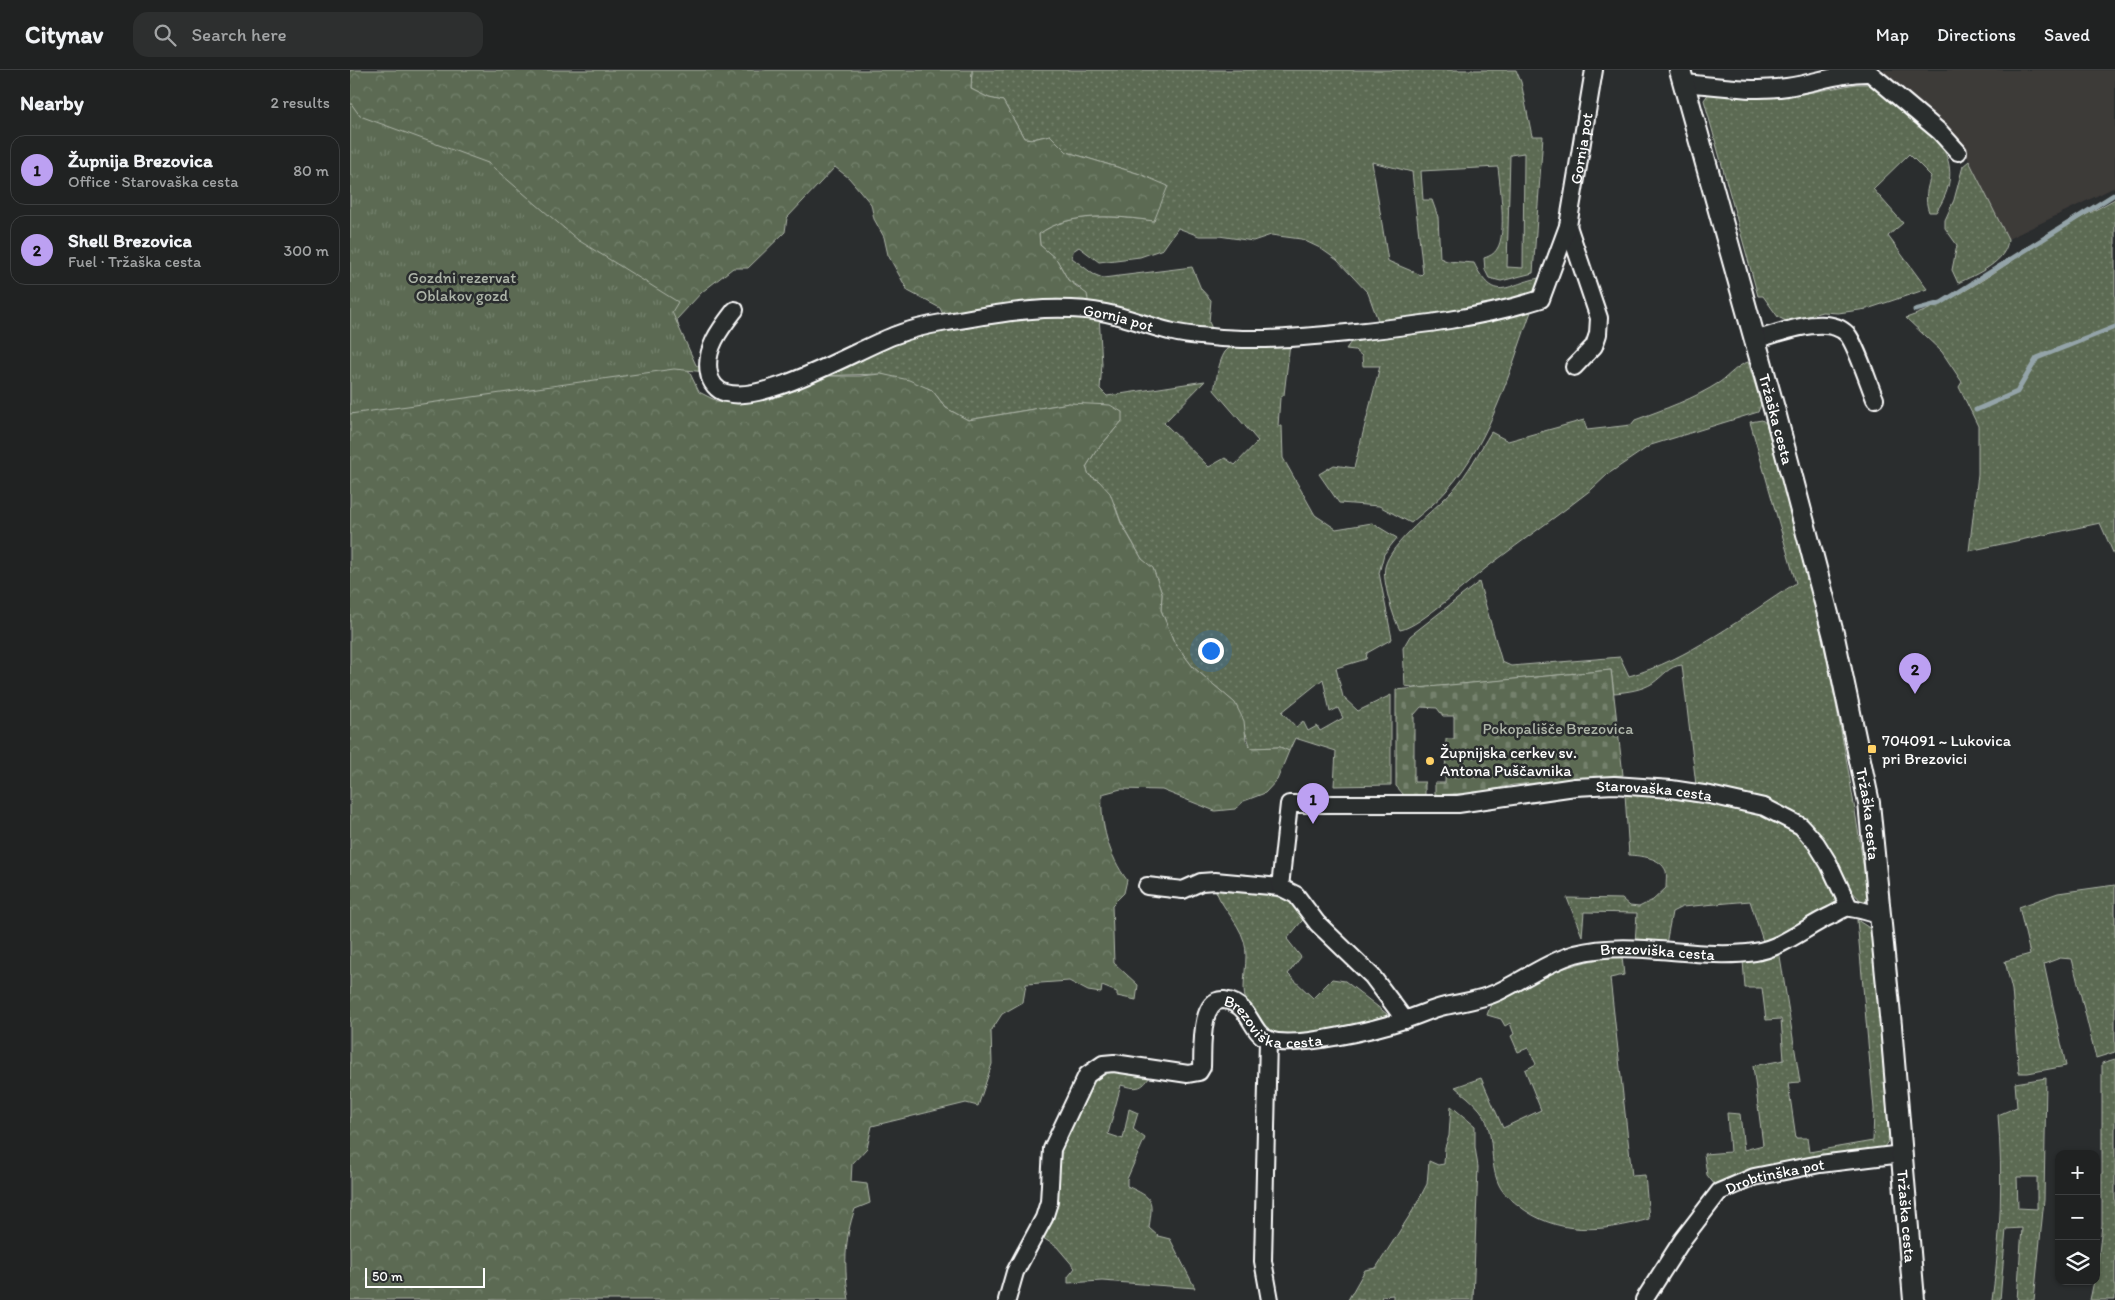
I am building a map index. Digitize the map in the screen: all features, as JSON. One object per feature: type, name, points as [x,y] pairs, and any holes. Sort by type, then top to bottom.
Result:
[{"type":"main road","name":"Tržaška cesta","points":[[1682,76],[1834,637],[1869,803],[1881,916],[1914,1300]]},
{"type":"street","name":"Gornja pot","points":[[735,310],[720,329],[710,348],[708,364],[709,375],[718,389],[726,394],[765,391],[894,335],[931,324],[988,315],[1049,309],[1075,309],[1107,313],[1172,332],[1235,338],[1288,339],[1380,329],[1503,311],[1541,299],[1568,226],[1594,70]]},
{"type":"street","points":[[1682,76],[1762,90],[1807,84],[1855,72],[1870,72],[1940,132],[1958,152]]},
{"type":"street","name":"Gornja pot","points":[[1568,226],[1599,318],[1598,334],[1594,346],[1574,367]]},
{"type":"street","points":[[1755,340],[1819,323],[1837,326],[1848,335],[1874,399]]},
{"type":"street","name":"Starovaška cesta","points":[[1280,887],[1289,804],[1458,804],[1576,787],[1614,784],[1671,788],[1764,807],[1801,826],[1816,843],[1848,907]]},
{"type":"street","points":[[1147,886],[1183,890],[1201,882],[1215,881],[1280,887],[1296,895],[1316,923],[1372,976],[1405,1020]]},
{"type":"street","points":[[1848,907],[1881,916]]},
{"type":"street","name":"Brezoviška cesta","points":[[1008,1300],[1015,1272],[1044,1218],[1049,1202],[1052,1149],[1087,1075],[1103,1064],[1114,1063],[1188,1074],[1199,1072],[1202,1067],[1205,1022],[1208,1010],[1213,1003],[1220,1000],[1235,1003],[1243,1010],[1257,1032],[1268,1040],[1286,1041],[1363,1032],[1405,1020],[1443,1006],[1468,1002],[1496,993],[1543,968],[1576,954],[1610,950],[1660,949],[1716,953],[1756,952],[1772,948],[1810,924],[1848,907]]},
{"type":"street","points":[[1268,1040],[1263,1261],[1270,1300]]},
{"type":"street","name":"Drobtinška pot","points":[[1644,1300],[1683,1239],[1719,1192],[1754,1177],[1820,1164],[1902,1154]]},
{"type":"shaded area","points":[[1877,70],[2115,70],[2115,187],[2008,239],[1959,140]]},
{"type":"green space","points":[[350,70],[972,70],[971,89],[989,98],[1003,101],[1024,138],[1033,139],[1050,135],[1067,152],[1140,174],[1168,186],[1154,221],[1110,217],[1080,218],[1051,227],[1039,234],[1040,245],[1057,260],[1068,280],[1087,294],[1089,306],[944,317],[940,308],[908,291],[888,255],[884,237],[874,219],[871,204],[849,178],[835,167],[787,218],[785,232],[748,268],[733,268],[702,292],[677,319],[686,365],[699,392],[717,401],[747,401],[814,376],[881,374],[909,380],[932,390],[946,408],[968,420],[1069,403],[1110,405],[1122,412],[1122,421],[1096,451],[1086,467],[1089,475],[1099,481],[1110,493],[1121,523],[1142,559],[1153,568],[1162,594],[1161,610],[1174,642],[1193,667],[1235,703],[1244,721],[1246,740],[1251,748],[1280,747],[1289,751],[1277,780],[1265,793],[1244,801],[1235,809],[1215,811],[1162,790],[1121,789],[1102,794],[1104,828],[1107,839],[1115,861],[1127,880],[1124,893],[1112,905],[1114,963],[1138,985],[1136,1000],[1117,996],[1117,992],[1102,986],[1101,993],[1088,991],[1069,981],[1026,984],[1023,1002],[1002,1014],[991,1031],[992,1064],[978,1106],[966,1103],[872,1126],[867,1148],[852,1164],[851,1182],[867,1184],[870,1203],[855,1209],[851,1220],[846,1254],[849,1300],[350,1300]]},
{"type":"green space","points":[[972,70],[1516,70],[1521,82],[1532,136],[1543,136],[1533,273],[1501,281],[1489,278],[1485,270],[1484,258],[1496,251],[1502,233],[1498,167],[1421,171],[1423,200],[1432,200],[1438,217],[1440,258],[1447,261],[1474,263],[1481,276],[1494,288],[1509,287],[1539,278],[1535,291],[1489,310],[1380,326],[1368,293],[1337,260],[1320,248],[1301,239],[1271,235],[1253,241],[1219,236],[1199,236],[1178,228],[1163,249],[1140,257],[1099,262],[1079,247],[1073,251],[1072,258],[1093,274],[1103,278],[1192,267],[1201,289],[1211,300],[1209,322],[1215,335],[1089,306],[1081,288],[1068,280],[1057,260],[1040,245],[1039,234],[1051,227],[1079,218],[1110,217],[1154,221],[1140,174],[1067,152],[1050,135],[1033,139],[1024,138],[1003,101],[989,98],[971,89]],"holes":[[[1524,153],[1523,268],[1507,267],[1510,155]],[[1372,162],[1412,172],[1423,273],[1421,275],[1388,261]]]},
{"type":"green space","points":[[1856,84],[1871,84],[1880,88],[1926,127],[1938,141],[1946,156],[1950,172],[1947,191],[1936,212],[1929,212],[1926,198],[1931,176],[1909,154],[1873,189],[1903,223],[1888,236],[1927,289],[1867,309],[1838,313],[1822,312],[1788,322],[1778,317],[1763,296],[1758,296],[1704,100],[1709,93],[1761,98],[1802,94]]},
{"type":"green space","name":"Gozdni rezervat Oblakov gozd","points":[[350,102],[360,116],[488,163],[578,240],[678,302],[672,312],[696,365],[707,372],[674,369],[350,414]]},
{"type":"green space","points":[[1969,161],[2008,239],[2006,247],[1997,261],[1958,283],[1952,270],[1957,245],[1945,228],[1945,220],[1954,200],[1963,166]]},
{"type":"green space","points":[[2115,199],[2115,557],[2100,523],[1969,551],[1978,474],[1978,426],[1959,387],[1962,382],[1942,352],[1906,318],[1947,301],[2058,230]]},
{"type":"green space","points":[[1533,306],[1499,402],[1488,426],[1463,470],[1443,494],[1411,523],[1379,506],[1339,503],[1319,474],[1334,465],[1354,468],[1380,366],[1363,366],[1362,356],[1355,350],[1346,349],[1353,339]]},
{"type":"green space","points":[[1043,313],[1099,316],[1102,364],[1100,389],[1107,396],[1205,381],[1164,423],[1209,467],[1225,458],[1235,465],[1258,441],[1214,390],[1219,366],[1225,352],[1237,345],[1290,343],[1284,395],[1280,398],[1278,426],[1282,426],[1283,458],[1315,515],[1336,529],[1372,523],[1397,538],[1384,554],[1379,573],[1392,639],[1367,653],[1366,659],[1336,668],[1343,697],[1358,711],[1391,695],[1391,785],[1334,786],[1336,751],[1295,738],[1289,751],[1280,747],[1251,748],[1235,703],[1193,667],[1174,642],[1161,610],[1162,594],[1153,569],[1142,559],[1121,522],[1116,508],[1099,481],[1089,475],[1086,467],[1096,451],[1122,421],[1069,403],[968,420],[946,408],[932,390],[881,374],[814,376],[907,335]],"holes":[[[1323,679],[1330,712],[1338,708],[1343,718],[1320,731],[1317,726],[1308,731],[1303,721],[1296,727],[1282,712]]]},
{"type":"green space","points":[[1748,362],[1761,404],[1758,412],[1651,445],[1608,474],[1592,489],[1490,565],[1420,621],[1400,630],[1391,608],[1385,581],[1385,567],[1389,558],[1404,537],[1453,490],[1491,432],[1508,441],[1584,420],[1587,430],[1631,425],[1635,420],[1700,394]]},
{"type":"green space","points":[[1762,420],[1766,423],[1783,481],[1827,659],[1860,840],[1868,900],[1862,902],[1847,886],[1822,841],[1766,802],[1720,789],[1696,785],[1682,665],[1670,669],[1653,683],[1644,687],[1614,693],[1611,670],[1420,688],[1405,686],[1403,648],[1410,636],[1479,582],[1502,662],[1511,666],[1620,657],[1629,676],[1672,660],[1694,648],[1796,583],[1750,422]]},
{"type":"green space","name":"Pokopališče Brezovica","points":[[1611,670],[1623,775],[1513,785],[1476,793],[1435,795],[1435,783],[1445,783],[1446,739],[1454,739],[1454,716],[1443,716],[1437,708],[1421,707],[1414,715],[1414,782],[1425,782],[1425,795],[1404,795],[1396,786],[1396,690]]},
{"type":"green space","points":[[1625,794],[1690,798],[1714,802],[1760,815],[1780,823],[1797,834],[1812,851],[1832,888],[1835,897],[1834,906],[1785,935],[1763,941],[1750,901],[1682,907],[1672,912],[1666,944],[1635,944],[1637,913],[1584,912],[1582,936],[1567,898],[1622,899],[1630,906],[1639,907],[1653,900],[1666,888],[1666,871],[1663,866],[1650,858],[1629,855]]},
{"type":"green space","points":[[1214,884],[1268,890],[1295,902],[1306,916],[1287,939],[1301,957],[1288,974],[1313,998],[1332,979],[1345,981],[1387,1014],[1386,1018],[1343,1029],[1308,1034],[1277,1033],[1263,1027],[1249,1010],[1244,995],[1246,948],[1244,941],[1216,892]]},
{"type":"green space","points":[[2115,885],[2115,1052],[2096,1058],[2072,959],[2060,958],[2044,964],[2066,1066],[2019,1073],[2012,990],[2005,961],[2030,954],[2019,907],[2058,893]]},
{"type":"green space","points":[[1857,920],[1871,929],[1889,1140],[1884,1147],[1761,1169],[1737,1175],[1715,1185],[1707,1175],[1704,1154],[1730,1152],[1727,1113],[1740,1114],[1744,1150],[1763,1145],[1753,1066],[1784,1060],[1781,1019],[1766,1020],[1762,988],[1745,988],[1743,960],[1779,950],[1800,1082],[1788,1083],[1796,1138],[1807,1138],[1809,1152],[1873,1141],[1874,1109]]},
{"type":"green space","points":[[1622,957],[1624,975],[1610,978],[1632,1176],[1645,1175],[1649,1219],[1615,1227],[1581,1228],[1564,1226],[1548,1222],[1533,1215],[1514,1202],[1503,1191],[1495,1171],[1490,1134],[1485,1118],[1480,1110],[1455,1087],[1481,1078],[1503,1128],[1541,1110],[1525,1070],[1536,1064],[1528,1048],[1518,1052],[1511,1036],[1514,1034],[1510,1023],[1505,1026],[1501,1019],[1487,1015],[1491,1004],[1538,979],[1570,966]]},
{"type":"green space","points":[[2115,1059],[2115,1300],[2090,1300],[2093,1285],[2100,1285],[2102,1063]]},
{"type":"green space","points":[[1100,1070],[1152,1073],[1140,1087],[1121,1085],[1108,1134],[1123,1139],[1129,1109],[1138,1113],[1133,1129],[1145,1138],[1127,1179],[1127,1186],[1147,1197],[1150,1201],[1149,1228],[1158,1236],[1170,1239],[1195,1288],[1102,1281],[1068,1283],[1068,1277],[1075,1268],[1057,1247],[1040,1236],[1057,1153],[1084,1087]]},
{"type":"green space","points":[[2046,1078],[2044,1200],[2034,1300],[2017,1300],[2022,1228],[2006,1229],[2000,1300],[1992,1300],[2000,1208],[1998,1115],[2017,1107],[2015,1083]],"holes":[[[2017,1177],[2037,1177],[2037,1209],[2018,1208]]]},
{"type":"green space","points":[[1451,1106],[1475,1126],[1475,1147],[1478,1167],[1473,1300],[1393,1300],[1393,1295],[1382,1296],[1381,1300],[1348,1300],[1365,1270],[1376,1268],[1415,1207],[1427,1184],[1429,1161],[1438,1165],[1444,1164],[1445,1147],[1449,1136]]},
{"type":"waterway","points":[[1915,310],[1941,303],[2115,194]]},
{"type":"waterway","points":[[1976,410],[2017,392],[2037,358],[2115,327]]},
{"type":"place","name":"Shell Brezovica","points":[[1915,694]]},
{"type":"place","name":"704091 ~ Lukovica pri Brezovici","points":[[1872,749]]},
{"type":"place","name":"Župnijska cerkev sv. Antona Puščavnika","points":[[1430,761]]},
{"type":"place","name":"Župnija Brezovica","points":[[1313,824]]}]
